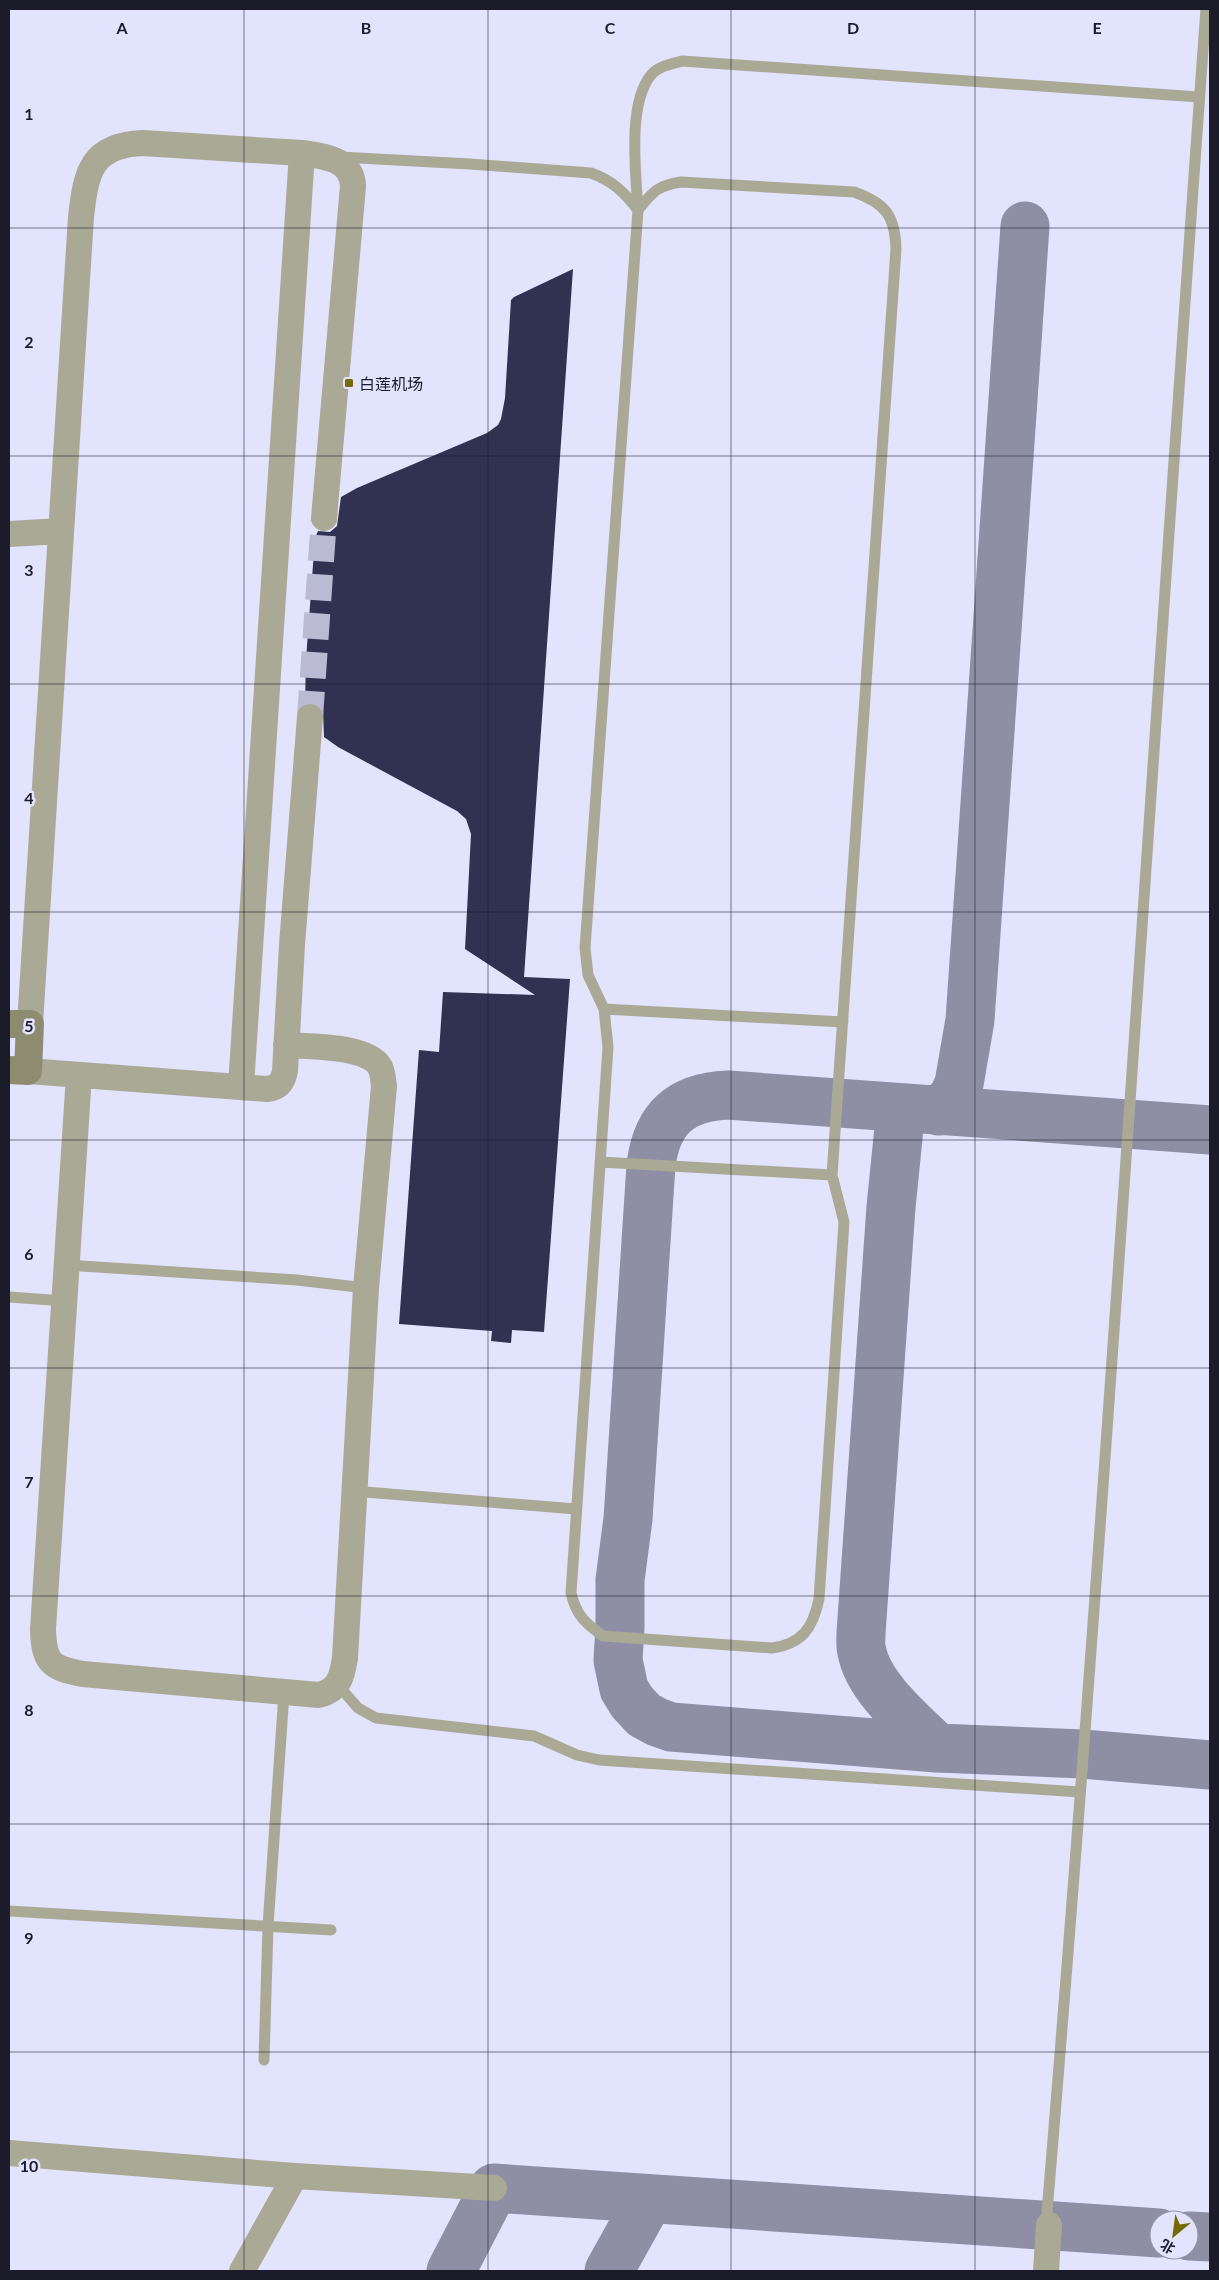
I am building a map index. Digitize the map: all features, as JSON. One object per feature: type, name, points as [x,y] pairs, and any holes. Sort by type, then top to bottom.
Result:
[{"type":"main road","points":[[18,1071],[19,1024]]},
{"type":"street","points":[[19,1024],[61,531],[81,218],[89,172],[104,154],[114,148],[128,144],[314,155],[347,167],[352,177],[352,186],[324,518]]},
{"type":"street","points":[[241,1086],[314,155]]},
{"type":"street","points":[[9,534],[61,531]]},
{"type":"street","points":[[18,1071],[267,1089],[278,1086],[284,1077],[292,945],[310,717]]},
{"type":"street","points":[[79,1075],[43,1629],[44,1652],[57,1667],[83,1674],[319,1695],[330,1692],[338,1685],[343,1676],[345,1658],[366,1288],[384,1086],[380,1066],[364,1055],[344,1050],[286,1045]]},
{"type":"street","points":[[9,2153],[295,2176],[494,2188]]},
{"type":"street","points":[[242,2271],[295,2176]]},
{"type":"street","points":[[1046,2271],[1048,2224]]},
{"type":"lane","points":[[1048,2224],[1130,1114],[1206,9]]},
{"type":"lane","points":[[638,210],[652,194],[664,185],[681,182],[854,192],[876,200],[888,214],[895,232],[896,249],[832,1175],[844,1222],[819,1599],[816,1615],[803,1635],[788,1646],[772,1648],[603,1636],[586,1623],[575,1609],[570,1593],[608,1047],[604,1009],[588,975],[585,948],[638,210],[634,152],[638,102],[651,74],[664,66],[682,61],[1199,97]]},
{"type":"lane","points":[[314,155],[591,173],[607,179],[622,189],[638,210]]},
{"type":"lane","points":[[604,1009],[843,1022]]},
{"type":"lane","points":[[600,1162],[832,1175]]},
{"type":"lane","points":[[66,1265],[297,1280],[366,1288]]},
{"type":"lane","points":[[9,1297],[65,1301]]},
{"type":"lane","points":[[353,1491],[576,1509]]},
{"type":"lane","points":[[338,1685],[354,1704],[376,1718],[534,1736],[576,1755],[599,1760],[1080,1792]]},
{"type":"lane","points":[[264,2060],[268,1926],[284,1693]]},
{"type":"lane","points":[[9,1910],[332,1930]]},
{"type":"building","points":[[573,269],[524,977],[570,979],[544,1332],[512,1330],[511,1343],[491,1341],[492,1331],[399,1324],[419,1050],[439,1052],[443,992],[535,995],[465,949],[471,834],[466,819],[457,811],[338,747],[324,737],[323,710],[318,704],[312,702],[305,703],[306,659],[315,538],[318,531],[330,532],[337,526],[341,497],[357,488],[487,433],[498,425],[505,398],[511,300]]},
{"type":"taxiway","points":[[939,1111],[953,1097],[959,1084],[970,1020],[1025,226]]},
{"type":"taxiway","points":[[937,1748],[671,1727],[644,1715],[632,1702],[624,1689],[618,1660],[620,1580],[628,1519],[651,1165],[659,1135],[674,1113],[685,1106],[697,1100],[728,1095],[1210,1130]]},
{"type":"taxiway","points":[[901,1108],[891,1207],[861,1633],[861,1647],[866,1665],[882,1692],[937,1748],[1083,1754],[1210,1765]]},
{"type":"taxiway","points":[[451,2271],[494,2188],[1149,2232]]},
{"type":"taxiway","points":[[609,2271],[649,2199]]},
{"type":"taxiway","points":[[1199,2236],[1210,2237]]},
{"type":"tunnel","points":[[310,717],[324,518]]},
{"type":"place","name":"白莲机场","points":[[349,383]]}]
